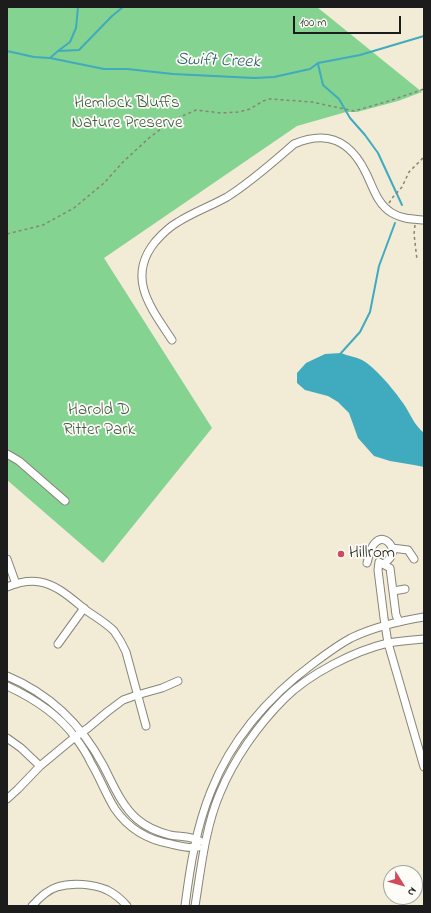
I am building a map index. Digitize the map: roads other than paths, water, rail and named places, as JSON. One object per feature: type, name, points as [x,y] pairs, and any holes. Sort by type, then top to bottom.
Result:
[{"type":"street","points":[[172,340],[150,304],[142,284],[143,267],[151,248],[164,233],[176,223],[187,216],[218,202],[247,184],[294,144],[317,137],[339,142],[358,158],[374,192],[385,208],[391,213],[403,218],[424,220]]},
{"type":"street","points":[[7,454],[20,461],[66,501]]},
{"type":"street","points":[[367,563],[369,552],[375,542],[380,539],[390,543],[393,551],[390,558],[384,564]]},
{"type":"street","points":[[392,548],[408,550],[414,559]]},
{"type":"street","points":[[7,559],[16,584]]},
{"type":"street","points":[[399,622],[396,615],[390,568],[379,562],[378,570],[388,643],[424,767]]},
{"type":"street","points":[[7,588],[16,584],[31,581],[45,583],[58,589],[113,631],[123,644],[126,652],[146,726]]},
{"type":"street","points":[[393,591],[405,589]]},
{"type":"street","points":[[58,644],[84,608]]},
{"type":"street","points":[[184,906],[194,848],[200,822],[206,805],[220,770],[242,733],[262,708],[294,679],[336,646],[369,631],[399,622],[424,617]]},
{"type":"street","points":[[195,906],[205,844],[219,794],[231,770],[264,721],[285,698],[308,679],[335,663],[362,651],[388,643],[424,639]]},
{"type":"street","points":[[7,676],[27,685],[47,698],[67,715],[82,732],[96,752],[124,804],[138,820],[146,826],[158,831],[170,835],[196,839],[205,844]]},
{"type":"street","points":[[7,799],[18,790],[40,766],[123,700],[162,688],[178,681]]},
{"type":"street","points":[[7,686],[22,693],[51,712],[67,727],[91,763],[115,809],[128,824],[143,835],[168,844],[194,848],[205,844]]},
{"type":"street","points":[[7,738],[21,748],[40,766]]},
{"type":"street","points":[[32,906],[47,892],[57,887],[82,885],[95,886],[106,890],[119,898],[127,906]]},
{"type":"water","points":[[341,353],[360,359],[367,363],[384,379],[406,407],[415,423],[424,433],[424,467],[390,461],[374,456],[358,438],[349,413],[338,402],[328,396],[305,390],[297,383],[297,373],[306,363],[325,354]]},
{"type":"waterway","points":[[50,58],[70,42],[76,28],[78,7]]},
{"type":"waterway","points":[[58,51],[79,50],[112,16],[123,7]]},
{"type":"waterway","name":"Swift Creek","points":[[7,51],[104,69],[127,69],[173,74],[254,78],[274,77],[310,69],[318,63],[360,55],[424,36]]},
{"type":"waterway","points":[[318,64],[323,85],[339,99],[350,118],[378,153],[402,205]]},
{"type":"waterway","points":[[341,353],[360,332],[370,312],[379,266],[395,223]]},
{"type":"place","name":"Hillrom","points":[[341,554]]},
{"type":"park label","name":"Hemlock Bluffs Nature Preserve","points":[[127,114]]},
{"type":"park label","name":"Harold D Ritter Park","points":[[99,421]]}]
